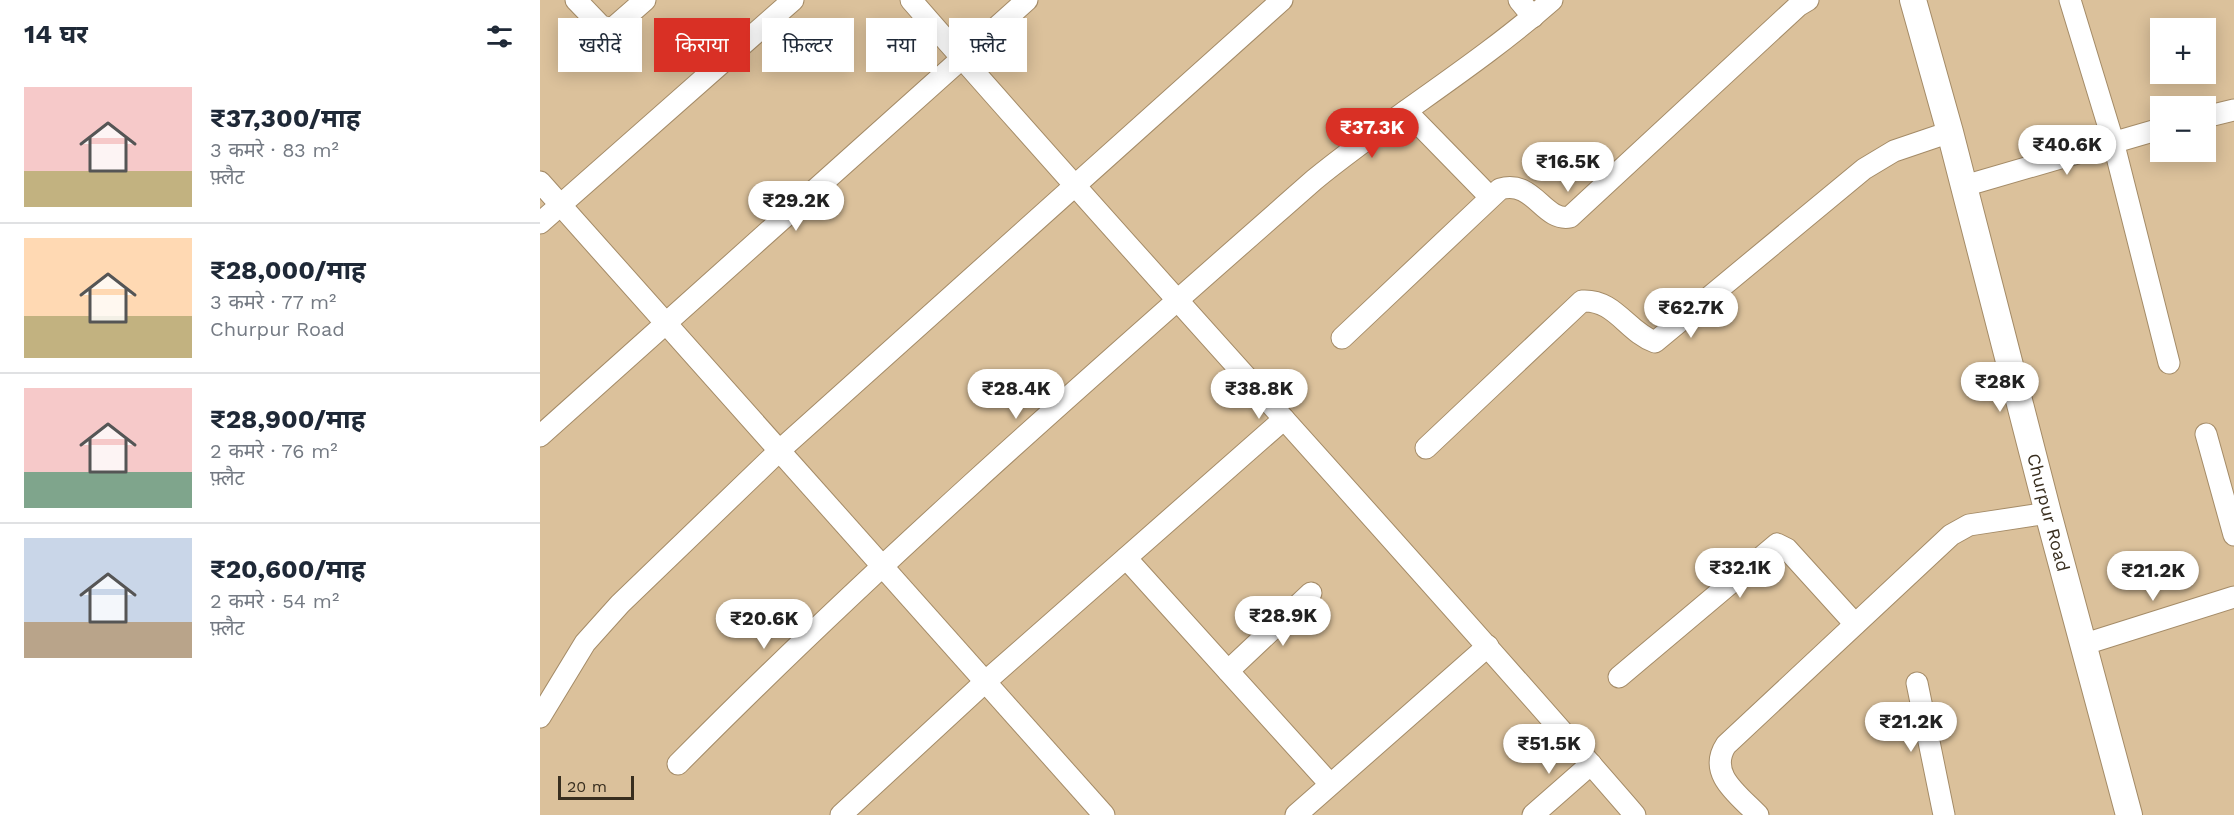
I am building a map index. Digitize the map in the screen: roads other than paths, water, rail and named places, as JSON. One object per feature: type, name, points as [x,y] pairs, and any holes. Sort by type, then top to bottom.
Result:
[{"type":"street","points":[[576,0],[601,26],[612,29],[645,0]]},
{"type":"street","points":[[540,222],[793,0]]},
{"type":"street","points":[[911,0],[949,43]]},
{"type":"street","points":[[1007,18],[1028,0]]},
{"type":"street","points":[[540,717],[569,667],[592,635],[780,450],[1282,0]]},
{"type":"street","points":[[1519,0],[1533,16]]},
{"type":"street","points":[[678,764],[762,680],[882,568],[1314,180],[1552,0]]},
{"type":"street","points":[[1342,338],[1500,189],[1510,186],[1522,188],[1562,219],[1570,217],[1798,6],[1808,0]]},
{"type":"street","name":"Churpur Road","points":[[1913,0],[1950,132],[2129,815]]},
{"type":"street","points":[[2070,0],[2113,141],[2169,363]]},
{"type":"street","points":[[540,436],[949,68]]},
{"type":"street","points":[[974,72],[1077,186],[1176,302],[1488,646],[1635,815]]},
{"type":"street","points":[[2216,114],[2234,110]]},
{"type":"street","points":[[1406,111],[1490,197]]},
{"type":"street","points":[[1426,448],[1582,301],[1593,300],[1606,304],[1646,338],[1655,342],[1864,169],[1894,151],[1950,132]]},
{"type":"street","points":[[1964,186],[2150,132]]},
{"type":"street","points":[[540,182],[1104,815]]},
{"type":"street","points":[[849,812],[985,682],[1284,419]]},
{"type":"street","points":[[2206,434],[2234,535]]},
{"type":"street","points":[[1758,815],[1724,780],[1718,764],[1719,755],[1726,745],[1959,530],[1969,525],[2048,513]]},
{"type":"street","points":[[1618,677],[1777,544],[1787,549],[1855,624]]},
{"type":"street","points":[[1126,558],[1330,784]]},
{"type":"street","points":[[1228,671],[1311,593]]},
{"type":"street","points":[[2085,644],[2234,597]]},
{"type":"street","points":[[1296,815],[1488,646]]},
{"type":"street","points":[[1917,683],[1944,815]]},
{"type":"street","points":[[1533,815],[1591,764]]}]
